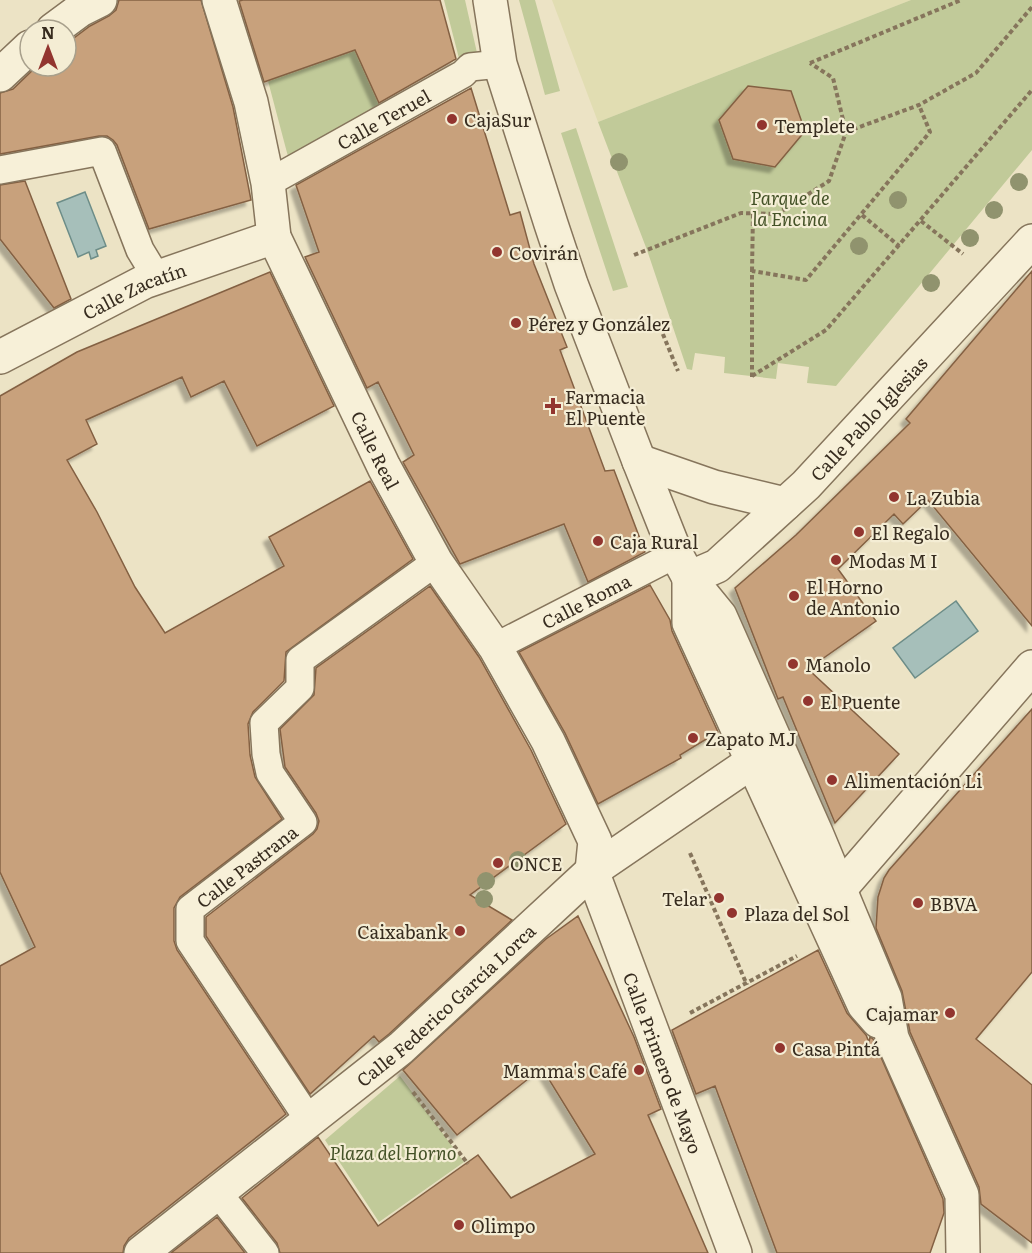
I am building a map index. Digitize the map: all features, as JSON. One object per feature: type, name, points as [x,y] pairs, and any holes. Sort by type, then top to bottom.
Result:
[{"type":"street","points":[[69,18],[100,0]]},
{"type":"street","name":"Calle Real","points":[[219,0],[251,102],[268,183],[274,237],[384,467],[436,562],[495,647],[548,741],[595,841],[592,872]]},
{"type":"street","points":[[490,0],[501,64],[568,274],[639,461],[683,566],[720,616],[817,835],[885,998],[892,1038],[962,1195],[963,1253]]},
{"type":"street","points":[[0,75],[18,58]]},
{"type":"street","name":"Calle Teruel","points":[[268,183],[463,74],[470,67],[501,64]]},
{"type":"street","points":[[0,170],[102,151],[140,250],[157,278]]},
{"type":"street","name":"Calle Zacatín","points":[[0,357],[144,282],[274,237]]},
{"type":"street","name":"Calle Pablo Iglesias","points":[[683,566],[717,566],[785,504],[840,451],[1032,241]]},
{"type":"street","points":[[639,461],[714,487],[785,504]]},
{"type":"street","name":"Calle Pastrana","points":[[309,1120],[190,942],[190,909],[303,822],[270,773],[264,723],[300,688],[300,660],[436,562]]},
{"type":"street","points":[[683,566],[689,623],[864,1005],[892,1038]]},
{"type":"street","name":"Calle Roma","points":[[495,647],[683,566]]},
{"type":"street","points":[[839,890],[1032,667]]},
{"type":"street","points":[[753,761],[775,781],[794,820],[817,835]]},
{"type":"street","name":"Calle Federico García Lorca","points":[[141,1253],[401,1048],[592,872],[753,761]]},
{"type":"street","name":"Calle Primero de Mayo","points":[[592,872],[735,1253]]},
{"type":"street","points":[[218,1193],[265,1253]]},
{"type":"path","points":[[634,255],[741,213],[777,214],[829,181],[846,132],[833,78],[810,63],[961,0]]},
{"type":"path","points":[[846,132],[919,105],[976,74],[1032,7]]},
{"type":"path","points":[[753,213],[752,376],[826,330],[1032,90]]},
{"type":"path","points":[[752,271],[806,280],[930,132],[919,105]]},
{"type":"path","points":[[862,215],[898,246]]},
{"type":"path","points":[[921,220],[963,254]]},
{"type":"path","points":[[660,327],[678,370]]},
{"type":"path","points":[[692,857],[747,985]]},
{"type":"path","points":[[653,1034],[675,1025],[680,1018],[747,985],[832,938]]},
{"type":"path","points":[[387,1058],[468,1164]]},
{"type":"shaded area","points":[[552,0],[911,0],[598,122]]},
{"type":"green space","points":[[444,0],[465,0],[480,66],[463,74]]},
{"type":"green space","points":[[519,0],[535,0],[560,91],[545,95]]},
{"type":"green space","name":"Parque de la Encina","points":[[911,0],[1032,0],[1032,150],[836,386],[807,383],[809,367],[778,363],[776,379],[724,373],[725,357],[695,353],[692,370],[687,369],[647,250],[598,122]]},
{"type":"green space","points":[[355,50],[385,117],[290,164],[268,81]]},
{"type":"green space","points":[[576,128],[628,287],[613,291],[561,133]]},
{"type":"green space","name":"Plaza del Horno","points":[[400,1076],[464,1162],[379,1222],[325,1140]]},
{"type":"water","points":[[85,192],[106,246],[96,250],[98,256],[91,259],[89,252],[78,257],[57,203]]},
{"type":"water","points":[[956,601],[978,631],[915,678],[893,648]]},
{"type":"building","points":[[119,0],[201,0],[233,107],[251,200],[149,229],[117,145],[107,136],[0,154],[0,93],[13,89],[24,78],[78,78],[78,35],[116,10]]},
{"type":"building","points":[[440,0],[456,59],[379,103],[355,50],[264,82],[239,1]]},
{"type":"building","name":"Templete","points":[[748,86],[791,91],[805,131],[775,167],[733,159],[719,120]]},
{"type":"building","points":[[471,88],[510,215],[520,212],[534,264],[567,347],[560,350],[605,471],[614,470],[645,552],[588,582],[564,524],[460,564],[403,462],[414,455],[378,382],[367,388],[305,257],[319,252],[296,185]]},
{"type":"building","points":[[25,181],[71,299],[54,308],[0,239],[0,185]]},
{"type":"building","points":[[1032,271],[1032,626],[928,500],[903,524],[894,514],[838,569],[876,621],[808,669],[899,754],[835,823],[783,697],[778,699],[735,588],[796,535],[910,423],[906,419]]},
{"type":"building","points":[[270,272],[334,406],[257,446],[224,381],[191,397],[182,377],[86,420],[97,444],[67,460],[97,512],[135,587],[165,633],[284,566],[269,537],[370,481],[413,559],[286,652],[284,681],[253,712],[248,724],[250,755],[255,777],[282,819],[180,897],[174,908],[174,941],[177,950],[286,1114],[129,1238],[123,1253],[0,1253],[0,966],[35,947],[0,872],[0,396],[77,352]]},
{"type":"building","points":[[650,585],[670,620],[672,631],[718,732],[680,755],[681,758],[598,804],[565,733],[519,652]]},
{"type":"building","points":[[430,586],[479,657],[531,750],[566,824],[470,895],[512,920],[389,1034],[379,1042],[374,1036],[310,1094],[206,936],[206,917],[317,829],[319,821],[316,813],[285,767],[280,729],[314,695],[316,668]]},
{"type":"building","points":[[1032,709],[1032,972],[976,1039],[1032,1085],[1032,1243],[981,1204],[979,1187],[910,1032],[902,991],[876,928],[878,897],[889,870]]},
{"type":"building","points":[[578,916],[634,1037],[661,1109],[648,1115],[708,1253],[280,1253],[277,1243],[242,1198],[318,1137],[378,1226],[478,1155],[511,1198],[595,1154],[542,1068],[457,1135],[403,1070],[546,939]]},
{"type":"building","points":[[818,950],[847,1013],[866,1035],[869,1042],[870,1037],[873,1039],[943,1199],[944,1213],[930,1253],[777,1253],[715,1086],[696,1094],[672,1030]]},
{"type":"building","points":[[217,1217],[245,1253],[171,1253]]},
{"type":"place","name":"CajaSur","points":[[452,119]]},
{"type":"place","name":"Templete","points":[[762,125]]},
{"type":"place","name":"Covirán","points":[[497,252]]},
{"type":"place","name":"Pérez y González","points":[[516,323]]},
{"type":"place","name":"Farmacia El Puente","points":[[553,406]]},
{"type":"place","name":"La Zubia","points":[[894,497]]},
{"type":"place","name":"El Regalo","points":[[859,532]]},
{"type":"place","name":"Caja Rural","points":[[598,541]]},
{"type":"place","name":"Modas M I","points":[[836,560]]},
{"type":"place","name":"El Horno de Antonio","points":[[794,596]]},
{"type":"place","name":"Manolo","points":[[793,664]]},
{"type":"place","name":"El Puente","points":[[808,701]]},
{"type":"place","name":"Zapato MJ","points":[[693,738]]},
{"type":"place","name":"Alimentación Li","points":[[832,780]]},
{"type":"place","name":"ONCE","points":[[498,863]]},
{"type":"place","name":"Telar","points":[[719,898]]},
{"type":"place","name":"BBVA","points":[[918,903]]},
{"type":"place","name":"Plaza del Sol","points":[[732,913]]},
{"type":"place","name":"Caixabank","points":[[460,931]]},
{"type":"place","name":"Cajamar","points":[[950,1013]]},
{"type":"place","name":"Casa Pintá","points":[[780,1048]]},
{"type":"place","name":"Mamma's Café","points":[[639,1070]]},
{"type":"place","name":"Olimpo","points":[[459,1225]]}]
